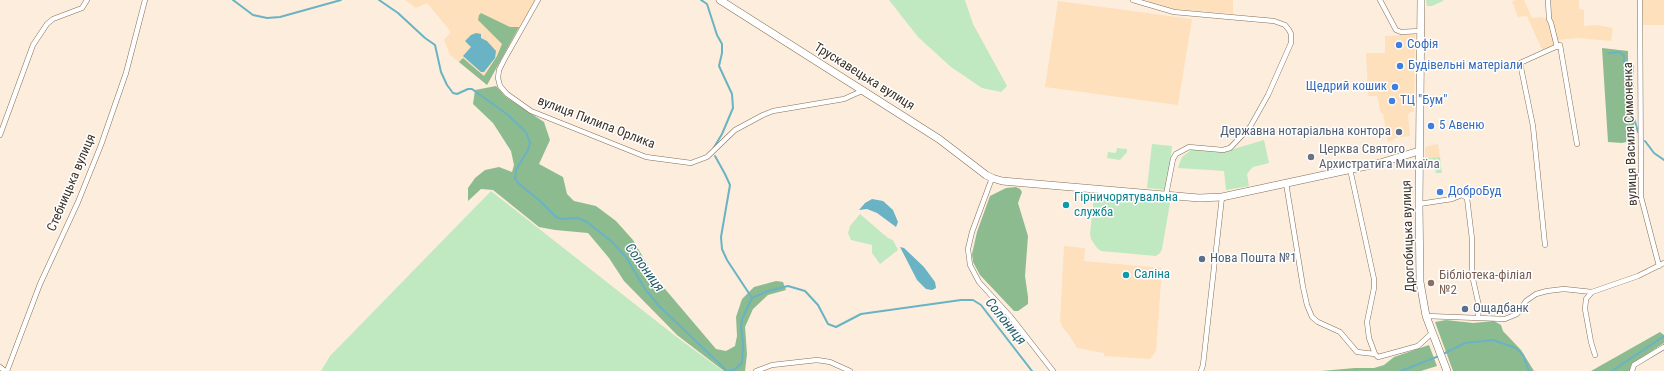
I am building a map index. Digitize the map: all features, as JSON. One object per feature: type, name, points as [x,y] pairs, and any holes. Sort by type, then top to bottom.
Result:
[{"type":"street","points":[[0,135],[33,45],[50,22],[82,8],[87,0]]},
{"type":"street","name":"Стебницька вулиця","points":[[6,371],[40,284],[78,202],[101,145],[126,73],[145,0]]},
{"type":"street","name":"вулиця Пилипа Орлика","points":[[538,0],[501,65],[498,78],[500,86],[507,94],[531,111],[646,156],[691,163],[707,157],[735,130],[763,115],[773,111],[844,99],[864,90]]},
{"type":"street","name":"Трускавецька вулиця","points":[[720,0],[939,139],[992,178],[1002,181],[1199,198],[1222,197],[1380,162],[1419,151]]},
{"type":"street","points":[[1133,0],[1174,12],[1274,21],[1287,27],[1291,34],[1291,43],[1268,95],[1250,127],[1230,148],[1223,150],[1189,147],[1176,154],[1173,160],[1166,195]]},
{"type":"street","points":[[1380,0],[1396,30],[1401,32],[1420,31]]},
{"type":"street","name":"Дрогобицька вулиця","points":[[1421,0],[1419,151],[1420,282],[1426,316],[1445,367]]},
{"type":"street","points":[[1548,0],[1549,19],[1557,47]]},
{"type":"street","name":"вулиця Василя Симоненка","points":[[1640,0],[1641,197],[1662,265]]},
{"type":"street","points":[[1545,245],[1533,126],[1520,63],[1560,45],[1577,144]]},
{"type":"street","points":[[1350,169],[1374,279],[1367,322],[1369,338],[1375,354]]},
{"type":"street","points":[[992,178],[972,232],[968,249],[970,265],[979,282],[1010,316],[1053,371]]},
{"type":"street","points":[[1286,183],[1303,287],[1307,305],[1312,317],[1318,322],[1340,332],[1355,351],[1375,354],[1378,357],[1418,346],[1432,333]]},
{"type":"street","points":[[1419,204],[1452,199],[1462,194],[1467,198],[1472,239],[1472,268],[1479,306],[1478,318]]},
{"type":"street","points":[[1201,371],[1203,366],[1222,197]]},
{"type":"street","points":[[1426,316],[1512,318],[1517,314],[1526,301],[1536,294],[1564,289],[1592,292],[1638,276],[1662,265]]},
{"type":"street","points":[[1592,292],[1586,299],[1585,308],[1590,342],[1595,355]]},
{"type":"street","points":[[1632,371],[1634,365],[1664,347]]},
{"type":"street","points":[[756,371],[772,365],[817,360],[830,362],[850,371]]},
{"type":"street","points":[[0,367],[6,371]]},
{"type":"shaded area","points":[[405,0],[535,0],[487,85],[450,55],[444,40],[451,32],[427,3],[416,8]]},
{"type":"shaded area","points":[[1147,0],[1233,0],[1233,14],[1175,9],[1147,2]]},
{"type":"shaded area","points":[[1524,0],[1532,18],[1540,17],[1550,19],[1550,0],[1579,0],[1579,9],[1584,10],[1584,26],[1596,25],[1613,28],[1611,41],[1578,38],[1558,40],[1554,47],[1543,52],[1527,16],[1518,17],[1512,1]]},
{"type":"shaded area","points":[[1642,0],[1664,0],[1664,25],[1643,25]]},
{"type":"shaded area","points":[[1058,1],[1192,19],[1178,105],[1045,87]]},
{"type":"shaded area","points":[[1415,34],[1414,112],[1410,112],[1410,114],[1408,114],[1410,136],[1395,138],[1388,142],[1383,113],[1381,113],[1377,96],[1368,96],[1366,53],[1385,53],[1385,36]]},
{"type":"shaded area","points":[[1438,144],[1440,157],[1425,158],[1425,147]]},
{"type":"shaded area","points":[[1064,246],[1085,248],[1084,261],[1162,268],[1156,351],[1150,359],[1104,356],[1104,353],[1077,348],[1060,321]]},
{"type":"green space","points":[[889,0],[965,0],[973,24],[1007,86],[1001,92],[982,88],[951,67],[918,37]]},
{"type":"green space","points":[[1426,0],[1443,1],[1432,6],[1427,6]]},
{"type":"green space","points":[[481,13],[510,27],[519,27],[487,85],[459,62],[463,58],[484,76],[497,56],[502,44],[478,20]]},
{"type":"green space","points":[[1602,48],[1628,51],[1628,64],[1634,65],[1634,140],[1622,143],[1608,142]]},
{"type":"green space","points":[[496,86],[506,97],[544,122],[550,140],[539,164],[563,177],[567,194],[574,201],[596,206],[616,221],[633,240],[654,276],[716,349],[726,351],[735,346],[737,336],[736,317],[742,299],[754,287],[776,281],[783,282],[786,290],[768,295],[753,309],[745,327],[747,354],[745,371],[724,371],[677,335],[624,281],[609,258],[588,233],[539,227],[493,190],[481,189],[468,201],[468,188],[475,178],[485,170],[499,167],[512,172],[514,165],[511,151],[493,123],[473,104],[475,90]]},
{"type":"green space","points":[[1264,140],[1269,163],[1253,167],[1250,170],[1247,174],[1249,186],[1226,190],[1224,171],[1178,168],[1182,157],[1191,150],[1230,150]]},
{"type":"green space","points":[[1152,144],[1172,146],[1167,190],[1147,188]]},
{"type":"green space","points":[[1117,148],[1127,149],[1127,152],[1120,160],[1107,158],[1108,152],[1116,153]]},
{"type":"green space","points":[[1440,157],[1442,173],[1436,173],[1435,168],[1425,169],[1425,158]]},
{"type":"green space","points":[[1016,187],[1022,192],[1018,203],[1028,236],[1025,276],[1028,304],[1018,311],[1014,311],[980,275],[973,262],[972,254],[977,232],[990,196],[1006,188]]},
{"type":"green space","points":[[491,191],[678,338],[723,371],[321,371],[330,356]]},
{"type":"green space","points":[[1098,193],[1169,200],[1170,203],[1160,253],[1156,256],[1101,251],[1097,248],[1091,239],[1090,234],[1094,197]]},
{"type":"green space","points":[[860,214],[888,238],[893,240],[898,250],[880,264],[872,253],[872,245],[851,240],[848,233],[850,226]]},
{"type":"green space","points":[[1446,320],[1473,323],[1494,321],[1501,325],[1503,331],[1521,350],[1534,371],[1453,371],[1435,322]]},
{"type":"green space","points":[[1660,332],[1664,335],[1664,343],[1631,365],[1630,371],[1591,371]]},
{"type":"green space","points":[[1429,345],[1437,366],[1421,371],[1321,371],[1374,368],[1384,365],[1394,357]]},
{"type":"water","points":[[476,33],[481,34],[481,38],[487,41],[496,51],[495,58],[484,72],[481,72],[463,56],[471,47],[465,41],[471,35]]},
{"type":"water","points":[[872,199],[883,201],[893,210],[898,222],[896,227],[877,213],[867,209],[859,210],[865,203]]},
{"type":"water","points":[[900,247],[904,248],[924,267],[935,282],[936,288],[932,290],[926,289],[917,280]]},
{"type":"waterway","name":"Солониця","points":[[233,0],[253,15],[267,18],[280,17],[341,0]]},
{"type":"waterway","name":"Солониця","points":[[379,0],[398,13],[425,38],[435,45],[441,72],[447,85],[453,93],[457,94],[468,89],[472,89],[508,115],[526,132],[530,143],[528,150],[516,170],[515,178],[518,183],[540,201],[556,217],[561,219],[578,218],[587,222],[611,241],[626,257],[645,289],[659,306],[727,371]]},
{"type":"waterway","points":[[701,0],[707,4],[717,35],[722,44],[722,53],[719,66],[732,94],[733,108],[722,134],[713,149]]},
{"type":"waterway","points":[[1609,53],[1620,52],[1624,56],[1625,77],[1633,92],[1633,115],[1638,132]]},
{"type":"waterway","points":[[1645,141],[1654,153],[1664,160]]},
{"type":"waterway","points":[[715,156],[730,185],[721,237],[722,249],[727,260],[752,298]]},
{"type":"waterway","name":"Солониця","points":[[728,371],[734,370],[742,363],[742,319],[752,298],[768,291],[788,286],[805,291],[818,305],[828,324],[836,327],[861,314],[961,300],[973,300],[981,305],[1032,371]]},
{"type":"waterway","name":"Солониця","points":[[1612,371],[1664,336]]},
{"type":"waterway","name":"Солониця","points":[[1443,354],[1465,343],[1493,340],[1516,348],[1523,355],[1529,371]]},
{"type":"waterway","name":"Солониця","points":[[1401,371],[1439,356]]},
{"type":"place","name":"Софія","points":[[1399,45]]},
{"type":"place","name":"Будівельні матеріали","points":[[1400,66]]},
{"type":"place","name":"Щедрий кошик","points":[[1395,87]]},
{"type":"place","name":"ТЦ \"Бум\"","points":[[1392,101]]},
{"type":"place","name":"5 Авеню","points":[[1431,126]]},
{"type":"place","name":"Державна нотаріальна контора","points":[[1399,132]]},
{"type":"place","name":"Церква Святого Архистратига Михаїла","points":[[1311,157]]},
{"type":"place","name":"ДоброБуд","points":[[1440,192]]},
{"type":"place","name":"Гірничорятувальна служба","points":[[1066,205]]},
{"type":"place","name":"Нова Пошта №1","points":[[1202,259]]},
{"type":"place","name":"Саліна","points":[[1126,275]]},
{"type":"place","name":"Бібліотека-філіал №2","points":[[1431,283]]},
{"type":"place","name":"Ощадбанк","points":[[1465,309]]}]
